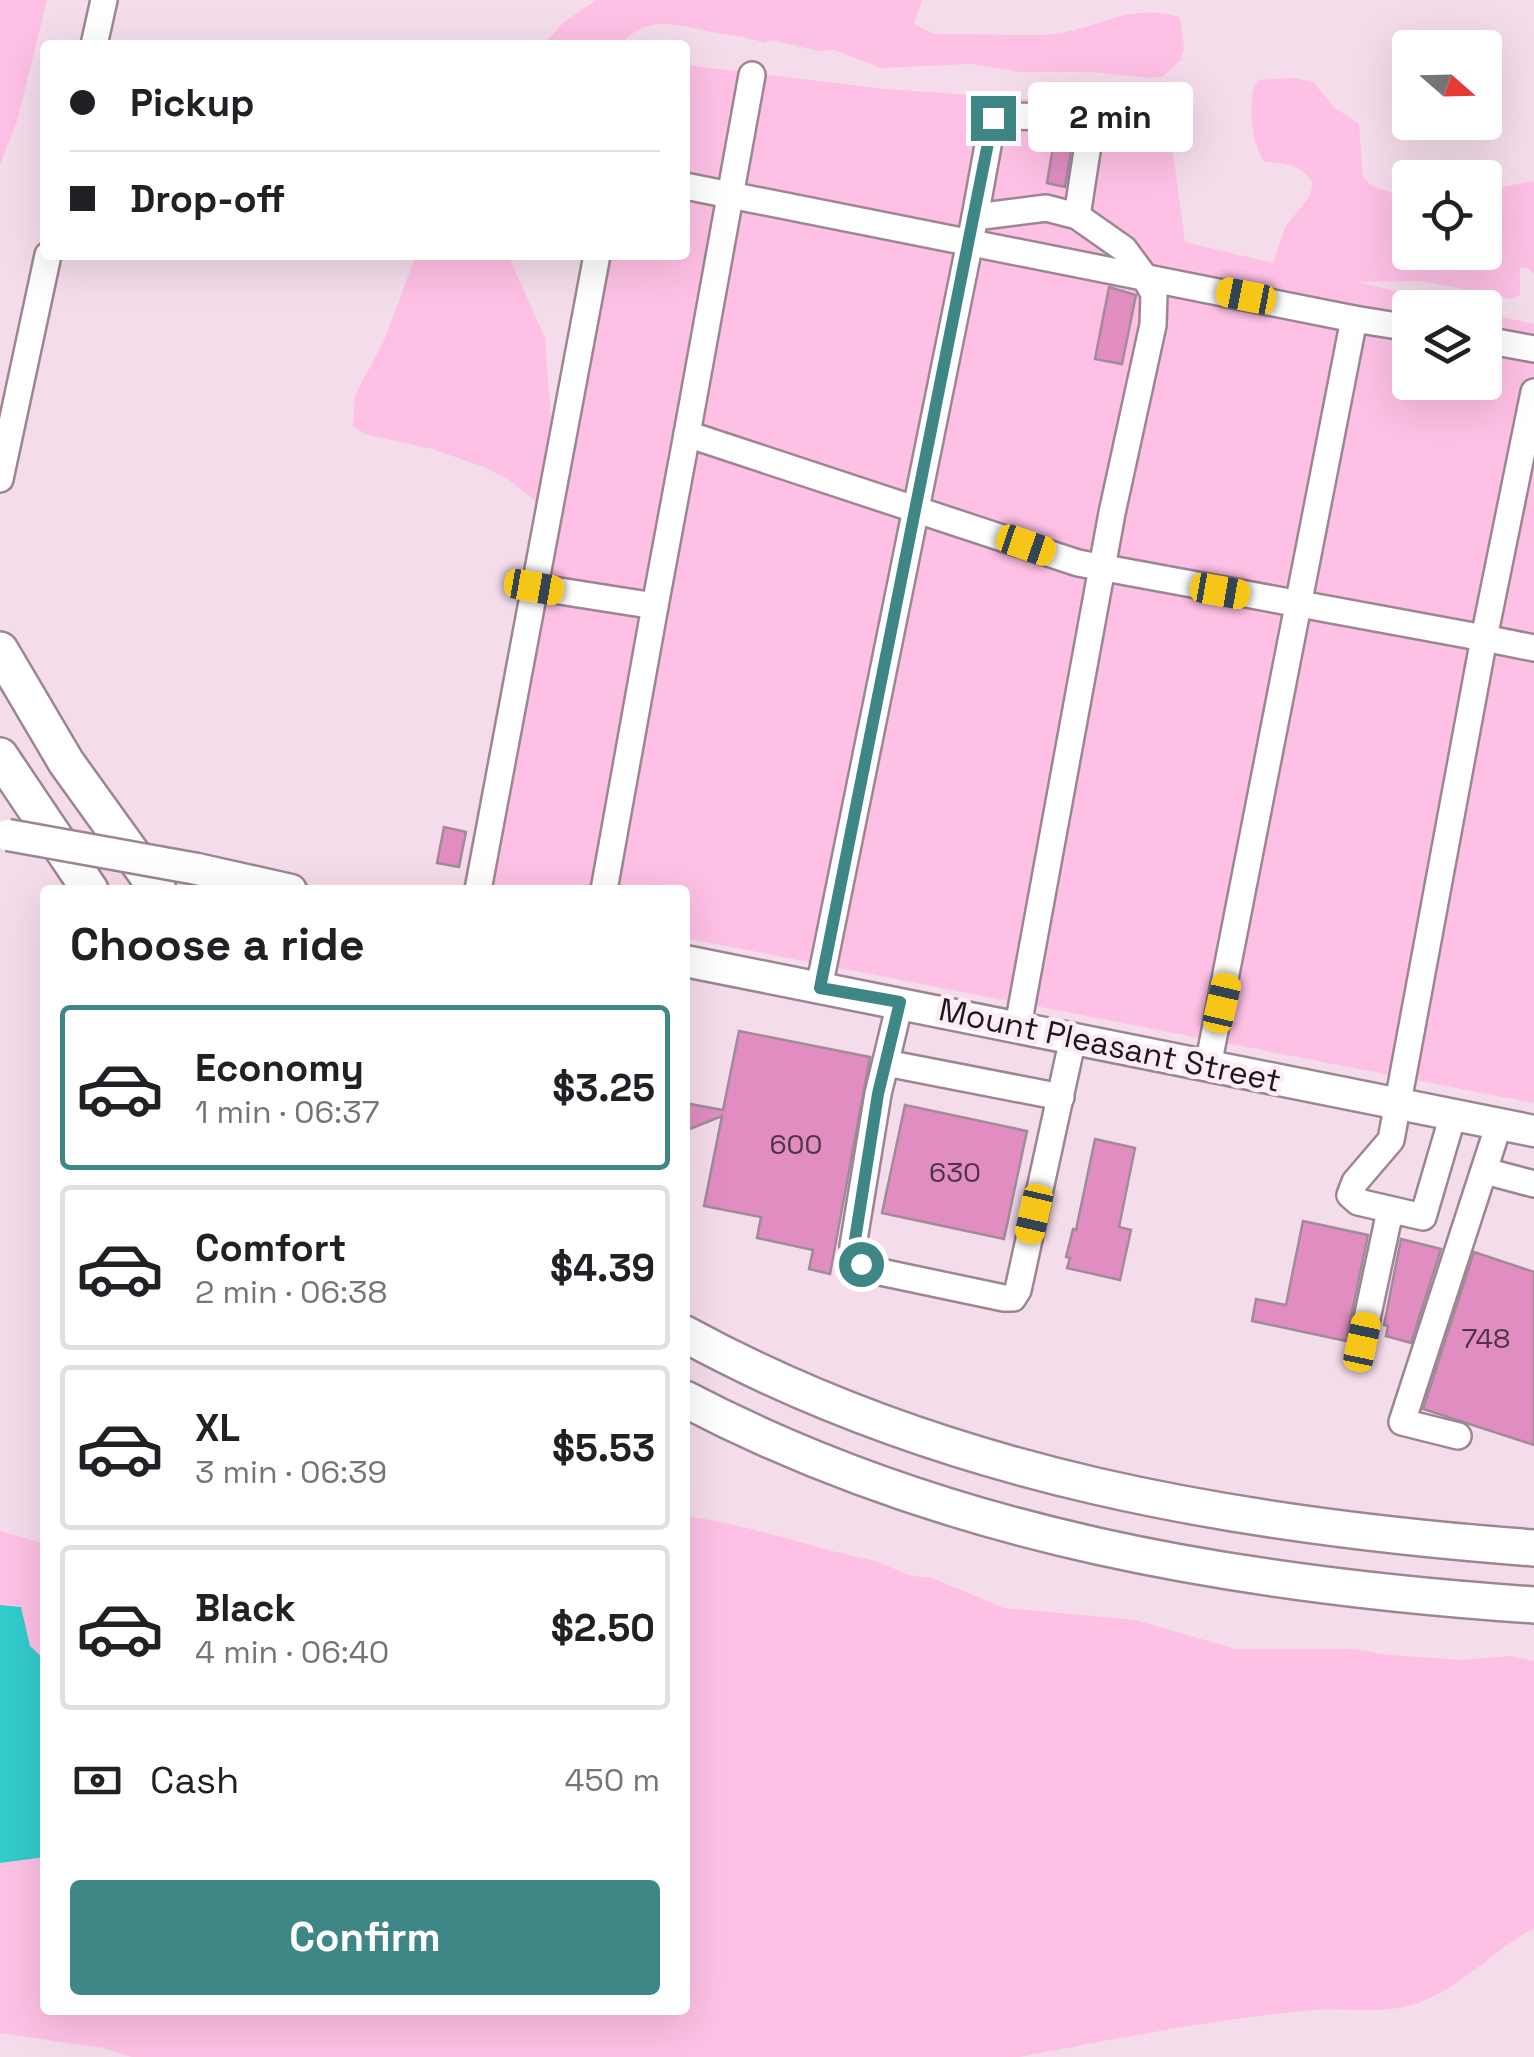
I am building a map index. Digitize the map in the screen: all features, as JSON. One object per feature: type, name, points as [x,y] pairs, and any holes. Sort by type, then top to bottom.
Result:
[{"type":"highway","points":[[0,650],[76,776],[154,885]]},
{"type":"highway","points":[[0,756],[87,885]]},
{"type":"highway","points":[[690,1336],[874,1422],[1061,1480],[1280,1520],[1534,1548]]},
{"type":"highway","points":[[690,1401],[850,1473],[1082,1546],[1313,1585],[1534,1606]]},
{"type":"main road","points":[[4,835],[268,885]]},
{"type":"main road","name":"Mount Pleasant Street","points":[[690,963],[1534,1131]]},
{"type":"street","points":[[95,40],[104,0]]},
{"type":"street","points":[[605,885],[752,75]]},
{"type":"street","points":[[820,988],[993,118],[1044,118],[1077,124],[1090,132],[1078,216]]},
{"type":"street","points":[[690,187],[1392,325]]},
{"type":"street","points":[[975,217],[1046,208],[1078,216],[1124,249],[1154,294],[1153,325],[1018,1026]]},
{"type":"street","points":[[0,479],[47,260]]},
{"type":"street","points":[[479,885],[595,260]]},
{"type":"street","points":[[1208,1066],[1354,318]]},
{"type":"street","points":[[1502,343],[1534,349]]},
{"type":"street","points":[[1453,1115],[1423,1217],[1358,1202],[1350,1195],[1355,1182],[1391,1140],[1534,392]]},
{"type":"street","points":[[687,434],[1104,569],[1534,648]]},
{"type":"street","points":[[534,587],[655,606]]},
{"type":"street","points":[[900,1002],[856,1227],[855,1257],[871,1270],[1004,1298],[1013,1298],[1018,1290],[1073,1038]]},
{"type":"street","points":[[886,1064],[1060,1097]]},
{"type":"street","points":[[1458,1436],[1402,1422],[1499,1124]]},
{"type":"street","points":[[1485,1171],[1534,1184]]},
{"type":"street","points":[[1362,1342],[1390,1210]]},
{"type":"shaded area","points":[[0,0],[47,0],[17,121],[0,165]]},
{"type":"shaded area","points":[[596,0],[922,0],[914,24],[934,34],[1056,34],[1123,15],[1159,13],[1180,17],[1184,48],[1181,60],[1163,76],[1150,78],[1094,72],[1019,72],[971,64],[881,68],[835,50],[819,51],[770,40],[765,43],[679,25],[642,28],[626,40],[548,40],[563,23]]},
{"type":"shaded area","points":[[690,66],[886,89],[1167,109],[1185,242],[1273,263],[1285,227],[1310,196],[1313,183],[1298,169],[1265,162],[1260,155],[1251,109],[1258,80],[1293,78],[1313,82],[1334,107],[1359,124],[1363,177],[1372,186],[1392,193],[1392,270],[1502,270],[1502,187],[1534,181],[1534,274],[1526,267],[1520,268],[1520,295],[1512,299],[1502,297],[1502,290],[1467,290],[1422,281],[1357,282],[1392,290],[1392,400],[1502,400],[1502,317],[1534,324],[1534,1103],[690,939],[690,885],[463,885],[538,503],[509,480],[484,467],[432,449],[365,434],[353,426],[355,395],[383,343],[414,260],[510,260],[545,338],[552,431],[585,260],[690,260]]},
{"type":"shaded area","points":[[690,1517],[755,1530],[870,1560],[914,1576],[930,1577],[1004,1608],[1135,1620],[1236,1649],[1353,1649],[1463,1660],[1509,1656],[1534,1661],[1534,1928],[1440,1993],[1404,2007],[1382,2010],[1313,2010],[1239,2019],[1019,2057],[132,2057],[103,2048],[0,2033],[0,1863],[39,1856],[40,2015],[690,2015]]},
{"type":"shaded area","points":[[0,1531],[40,1543],[40,1657],[30,1644],[21,1607],[0,1605]]},
{"type":"water","points":[[0,1605],[21,1607],[30,1646],[40,1655],[40,1858],[0,1863]]},
{"type":"building","points":[[1054,141],[1072,144],[1065,187],[1047,183]]},
{"type":"building","points":[[1109,287],[1136,295],[1122,364],[1095,359]]},
{"type":"building","points":[[444,827],[466,832],[459,867],[437,863]]},
{"type":"building","points":[[739,1031],[870,1057],[830,1274],[809,1269],[813,1250],[757,1238],[761,1217],[704,1206],[722,1116],[690,1129],[690,1104],[723,1110]]},
{"type":"building","points":[[905,1105],[1027,1131],[1004,1239],[882,1213]]},
{"type":"building","points":[[1095,1139],[1135,1148],[1119,1227],[1131,1230],[1120,1280],[1067,1268],[1070,1258],[1066,1257],[1073,1229],[1076,1230]]},
{"type":"building","points":[[1303,1221],[1368,1235],[1346,1341],[1252,1321],[1256,1299],[1286,1305]]},
{"type":"building","points":[[1401,1239],[1441,1249],[1411,1343],[1386,1336],[1388,1326],[1384,1325]]},
{"type":"building","points":[[1474,1252],[1534,1272],[1534,1445],[1423,1409]]},
{"type":"route","points":[[861,1264],[855,1257],[854,1246],[878,1094],[900,1002],[820,988],[993,118]]}]
